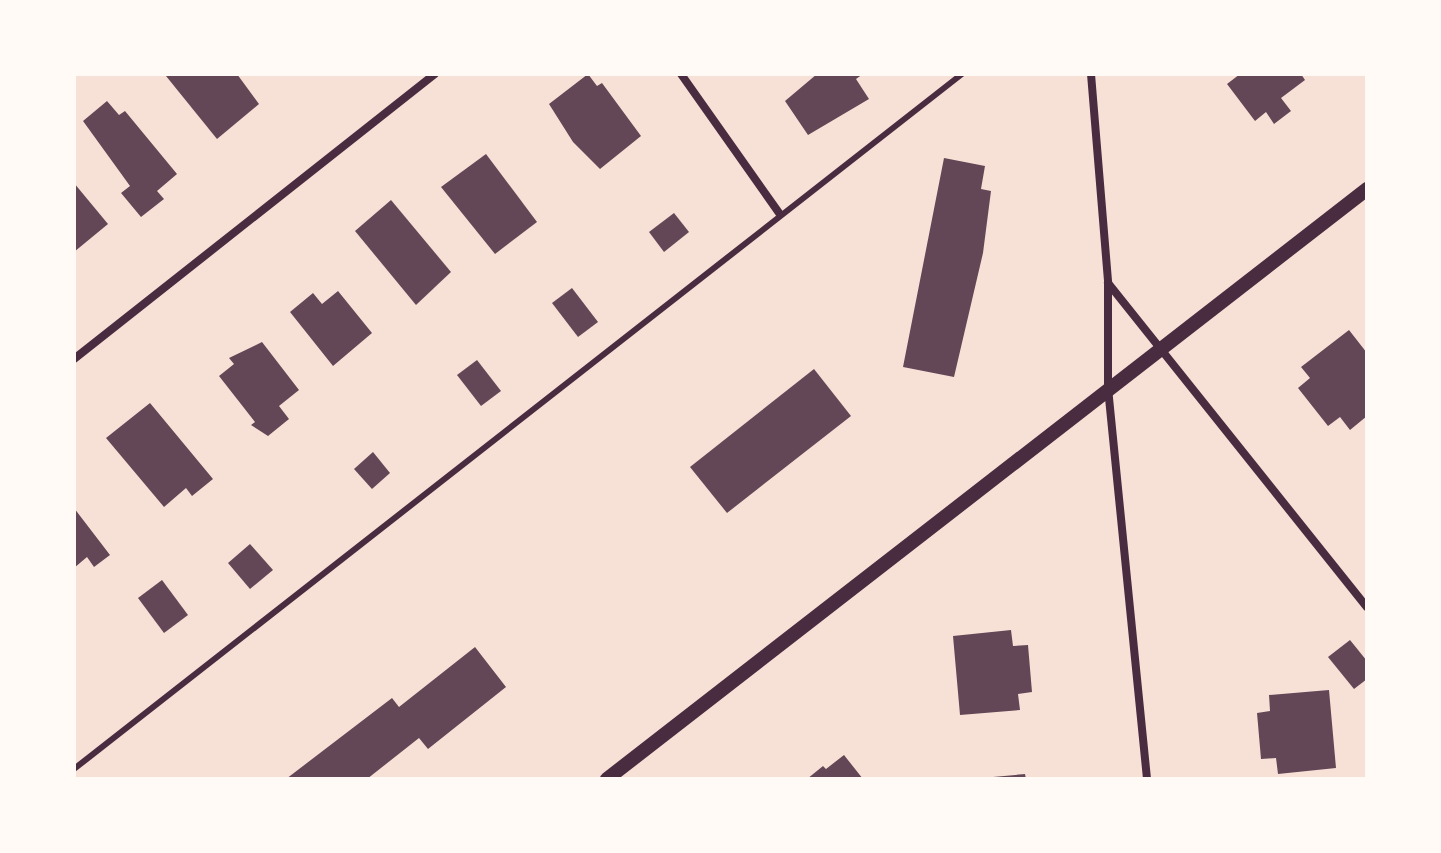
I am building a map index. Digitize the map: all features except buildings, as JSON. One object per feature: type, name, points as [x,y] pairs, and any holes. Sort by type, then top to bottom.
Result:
[{"type":"street","points":[[74,359],[435,74]]},
{"type":"street","points":[[681,74],[779,213]]},
{"type":"street","points":[[1091,74],[1108,283],[1108,388],[1147,779]]},
{"type":"street","points":[[607,779],[1367,189]]},
{"type":"street","points":[[1108,283],[1367,607]]},
{"type":"lane","points":[[74,769],[779,213],[962,74]]}]
